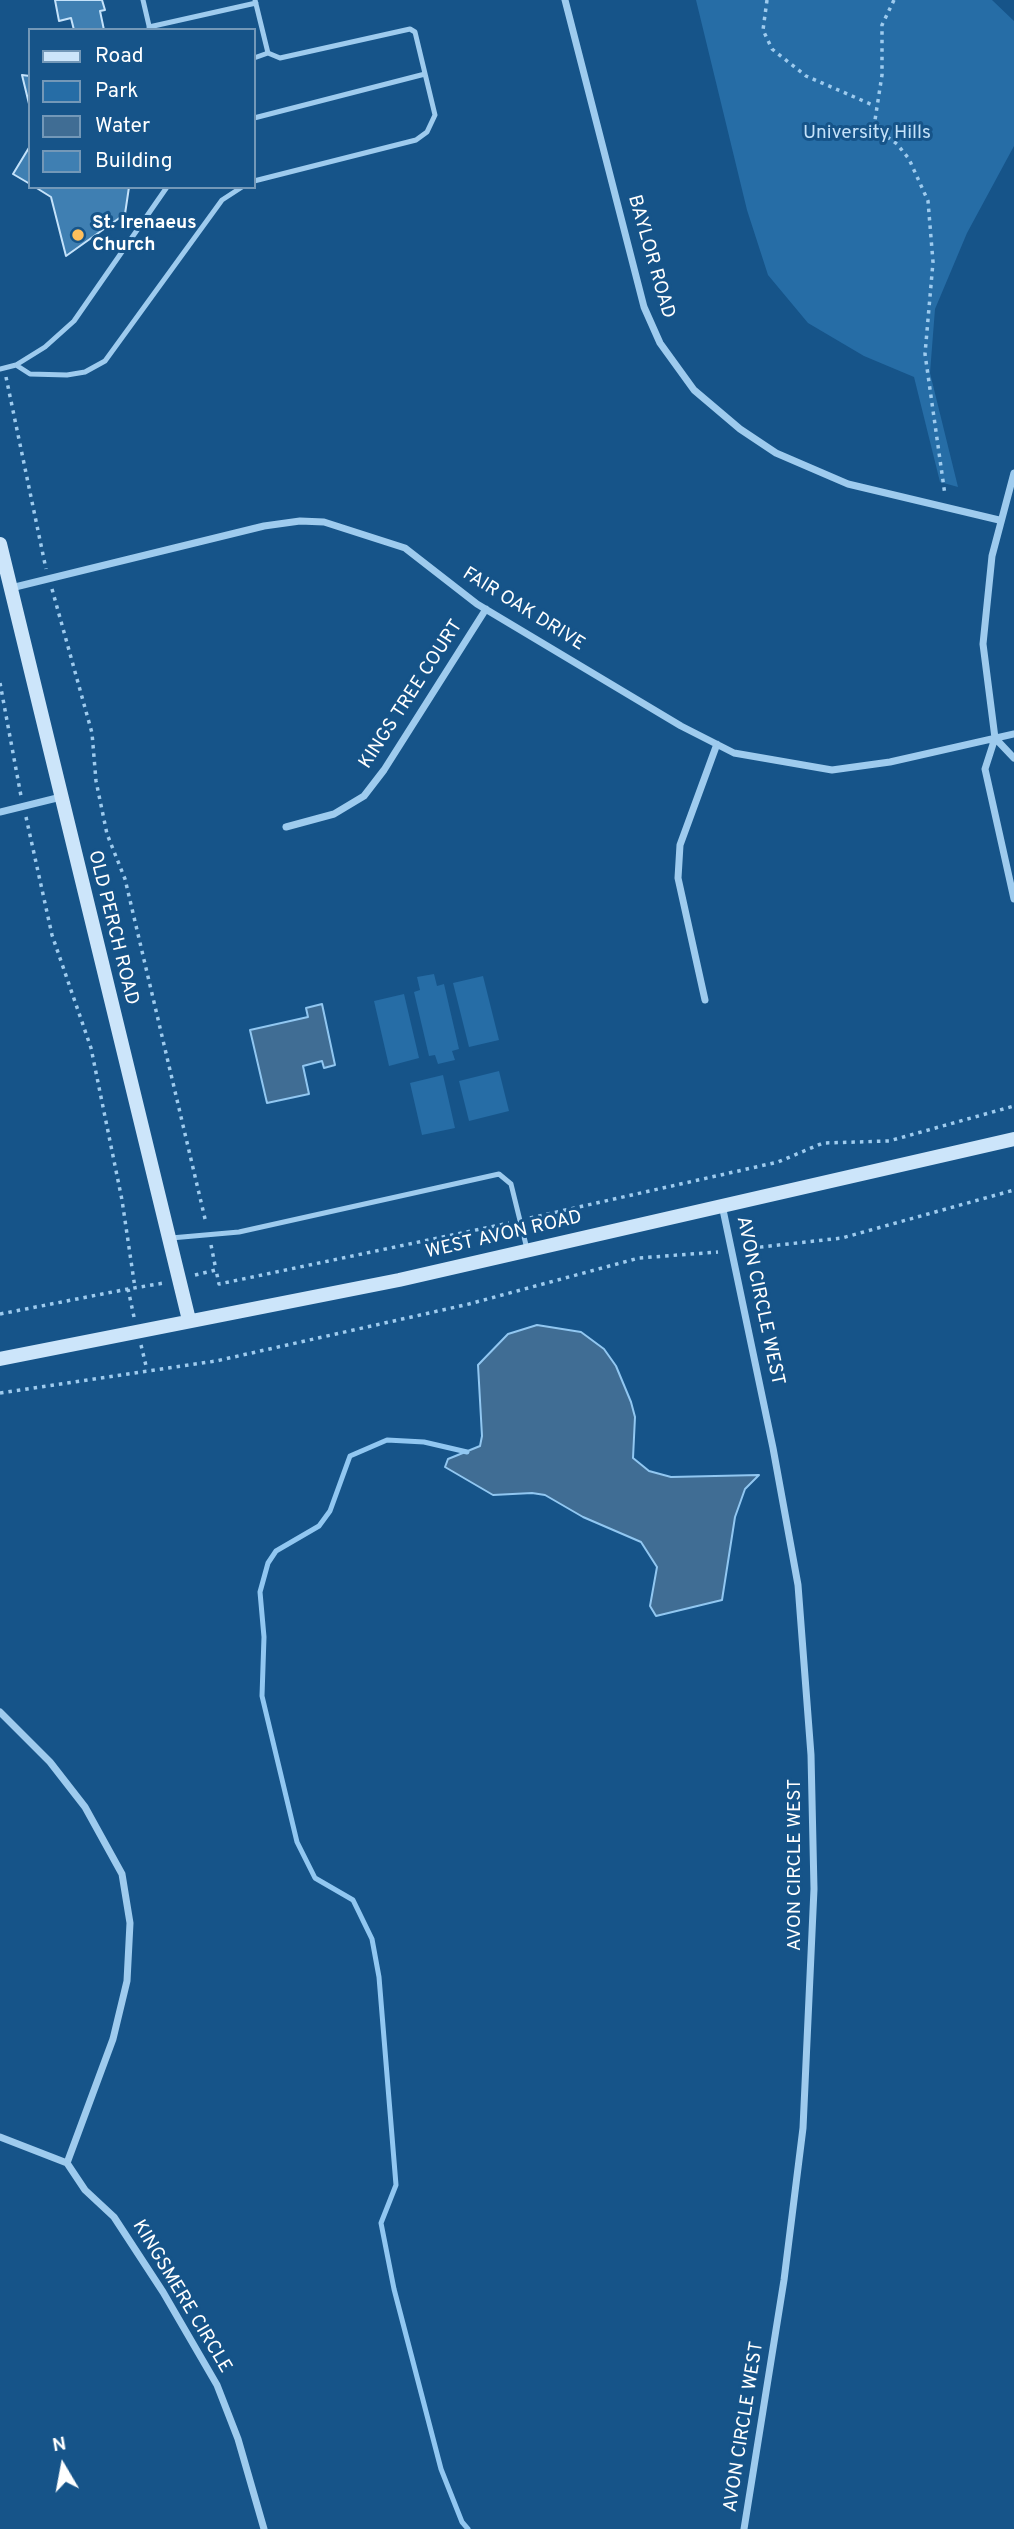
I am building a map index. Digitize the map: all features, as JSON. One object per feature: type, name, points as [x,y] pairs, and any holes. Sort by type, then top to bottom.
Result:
[{"type":"street","name":"BAYLOR ROAD","points":[[565,0],[644,307],[660,343],[694,390],[740,429],[776,453],[848,484],[948,510],[999,520]]},
{"type":"street","points":[[1014,473],[999,520],[992,556],[983,644],[995,738],[985,769],[1014,898]]},
{"type":"street","name":"FAIR OAK DRIVE","points":[[11,589],[264,526],[300,521],[324,522],[405,548],[486,609],[734,752],[832,770],[890,762],[1014,734]]},
{"type":"street","name":"OLD PERCH ROAD","points":[[0,544],[189,1320]]},
{"type":"street","name":"KINGS TREE COURT","points":[[286,827],[334,814],[365,796],[486,609]]},
{"type":"street","points":[[995,738],[1014,758]]},
{"type":"street","points":[[705,1000],[678,878],[680,845],[717,744]]},
{"type":"street","points":[[0,811],[61,797]]},
{"type":"street","name":"WEST AVON ROAD","points":[[0,1359],[351,1290],[1014,1139]]},
{"type":"street","name":"AVON CIRCLE WEST","points":[[722,1205],[774,1448],[798,1585],[811,1755],[814,1889],[803,2128],[784,2280],[744,2529]]},
{"type":"street","points":[[0,1712],[50,1762],[85,1807],[122,1874],[130,1923],[127,1981],[113,2039],[66,2163],[0,2137]]},
{"type":"street","name":"KINGSMERE CIRCLE","points":[[66,2163],[85,2190],[114,2217],[163,2292],[217,2385],[238,2439],[264,2529]]},
{"type":"lane","points":[[143,0],[149,28]]},
{"type":"lane","points":[[153,28],[255,2],[268,54]]},
{"type":"lane","points":[[256,57],[268,54],[280,58],[410,29],[415,32],[435,115],[426,132],[416,140],[256,180]]},
{"type":"lane","points":[[256,117],[425,74]]},
{"type":"lane","points":[[2,368],[16,365],[45,346],[75,321],[166,189]]},
{"type":"lane","points":[[16,365],[30,374],[48,377],[85,372],[105,361],[222,200],[239,189]]},
{"type":"lane","points":[[168,1238],[239,1232],[499,1174],[511,1184],[528,1250]]},
{"type":"path","points":[[767,0],[763,30],[772,49],[806,76],[876,106]]},
{"type":"path","points":[[894,0],[883,25],[882,75],[875,120],[882,133],[897,144],[909,159],[928,201],[933,262],[925,354],[948,510]]},
{"type":"path","points":[[2,368],[49,579],[92,733],[96,781],[107,834],[125,879],[219,1284],[520,1221],[778,1162],[824,1143],[890,1141],[1014,1106]]},
{"type":"path","points":[[0,683],[20,794]]},
{"type":"path","points":[[26,818],[52,935],[91,1048],[119,1187],[135,1288]]},
{"type":"path","points":[[0,1392],[216,1361],[455,1307],[639,1258],[842,1238],[1014,1189]]},
{"type":"path","points":[[196,1275],[216,1270]]},
{"type":"path","points":[[0,1314],[156,1285]]},
{"type":"path","points":[[128,1289],[133,1312]]},
{"type":"path","points":[[143,1351],[147,1370]]},
{"type":"green space","name":"University Hills","points":[[696,0],[992,0],[1014,21],[1014,146],[967,233],[935,309],[930,373],[958,487],[940,482],[914,377],[864,356],[808,323],[768,275],[747,210]]},
{"type":"green space","points":[[434,974],[437,986],[444,984],[459,1049],[452,1051],[455,1060],[438,1064],[435,1055],[429,1056],[414,992],[420,990],[417,977]]},
{"type":"green space","points":[[483,976],[499,1040],[469,1047],[453,983]]},
{"type":"green space","points":[[404,994],[419,1058],[389,1066],[374,1001]]},
{"type":"green space","points":[[499,1071],[509,1111],[469,1121],[459,1081]]},
{"type":"green space","points":[[443,1075],[455,1128],[422,1135],[410,1083]]},
{"type":"water","points":[[322,1004],[335,1065],[324,1068],[322,1061],[303,1066],[309,1094],[267,1103],[250,1030],[308,1017],[306,1008]]},
{"type":"water","points":[[537,1325],[581,1332],[604,1349],[616,1366],[635,1417],[633,1458],[649,1471],[671,1477],[759,1475],[745,1489],[735,1517],[722,1600],[656,1616],[650,1606],[657,1567],[641,1542],[583,1517],[545,1495],[493,1495],[445,1467],[448,1459],[480,1446],[482,1436],[478,1365],[508,1334]]},
{"type":"building","points":[[55,0],[102,0],[105,10],[100,11],[104,28],[74,28],[71,18],[59,21]]},
{"type":"building","points":[[22,75],[28,76],[28,100]]},
{"type":"building","points":[[28,149],[28,183],[13,174]]},
{"type":"building","name":"St. Irenaeus Church","points":[[38,189],[129,189],[125,214],[66,256],[51,197]]},
{"type":"waterway","points":[[467,1452],[424,1442],[387,1440],[350,1456],[330,1511],[319,1526],[276,1551],[268,1563],[260,1592],[264,1637],[262,1696],[297,1842],[315,1878],[353,1900],[372,1939],[379,1977],[396,2185],[381,2223],[394,2289],[441,2469],[462,2522],[468,2529]]},
{"type":"place","name":"St. Irenaeus Church","points":[[78,235]]}]
